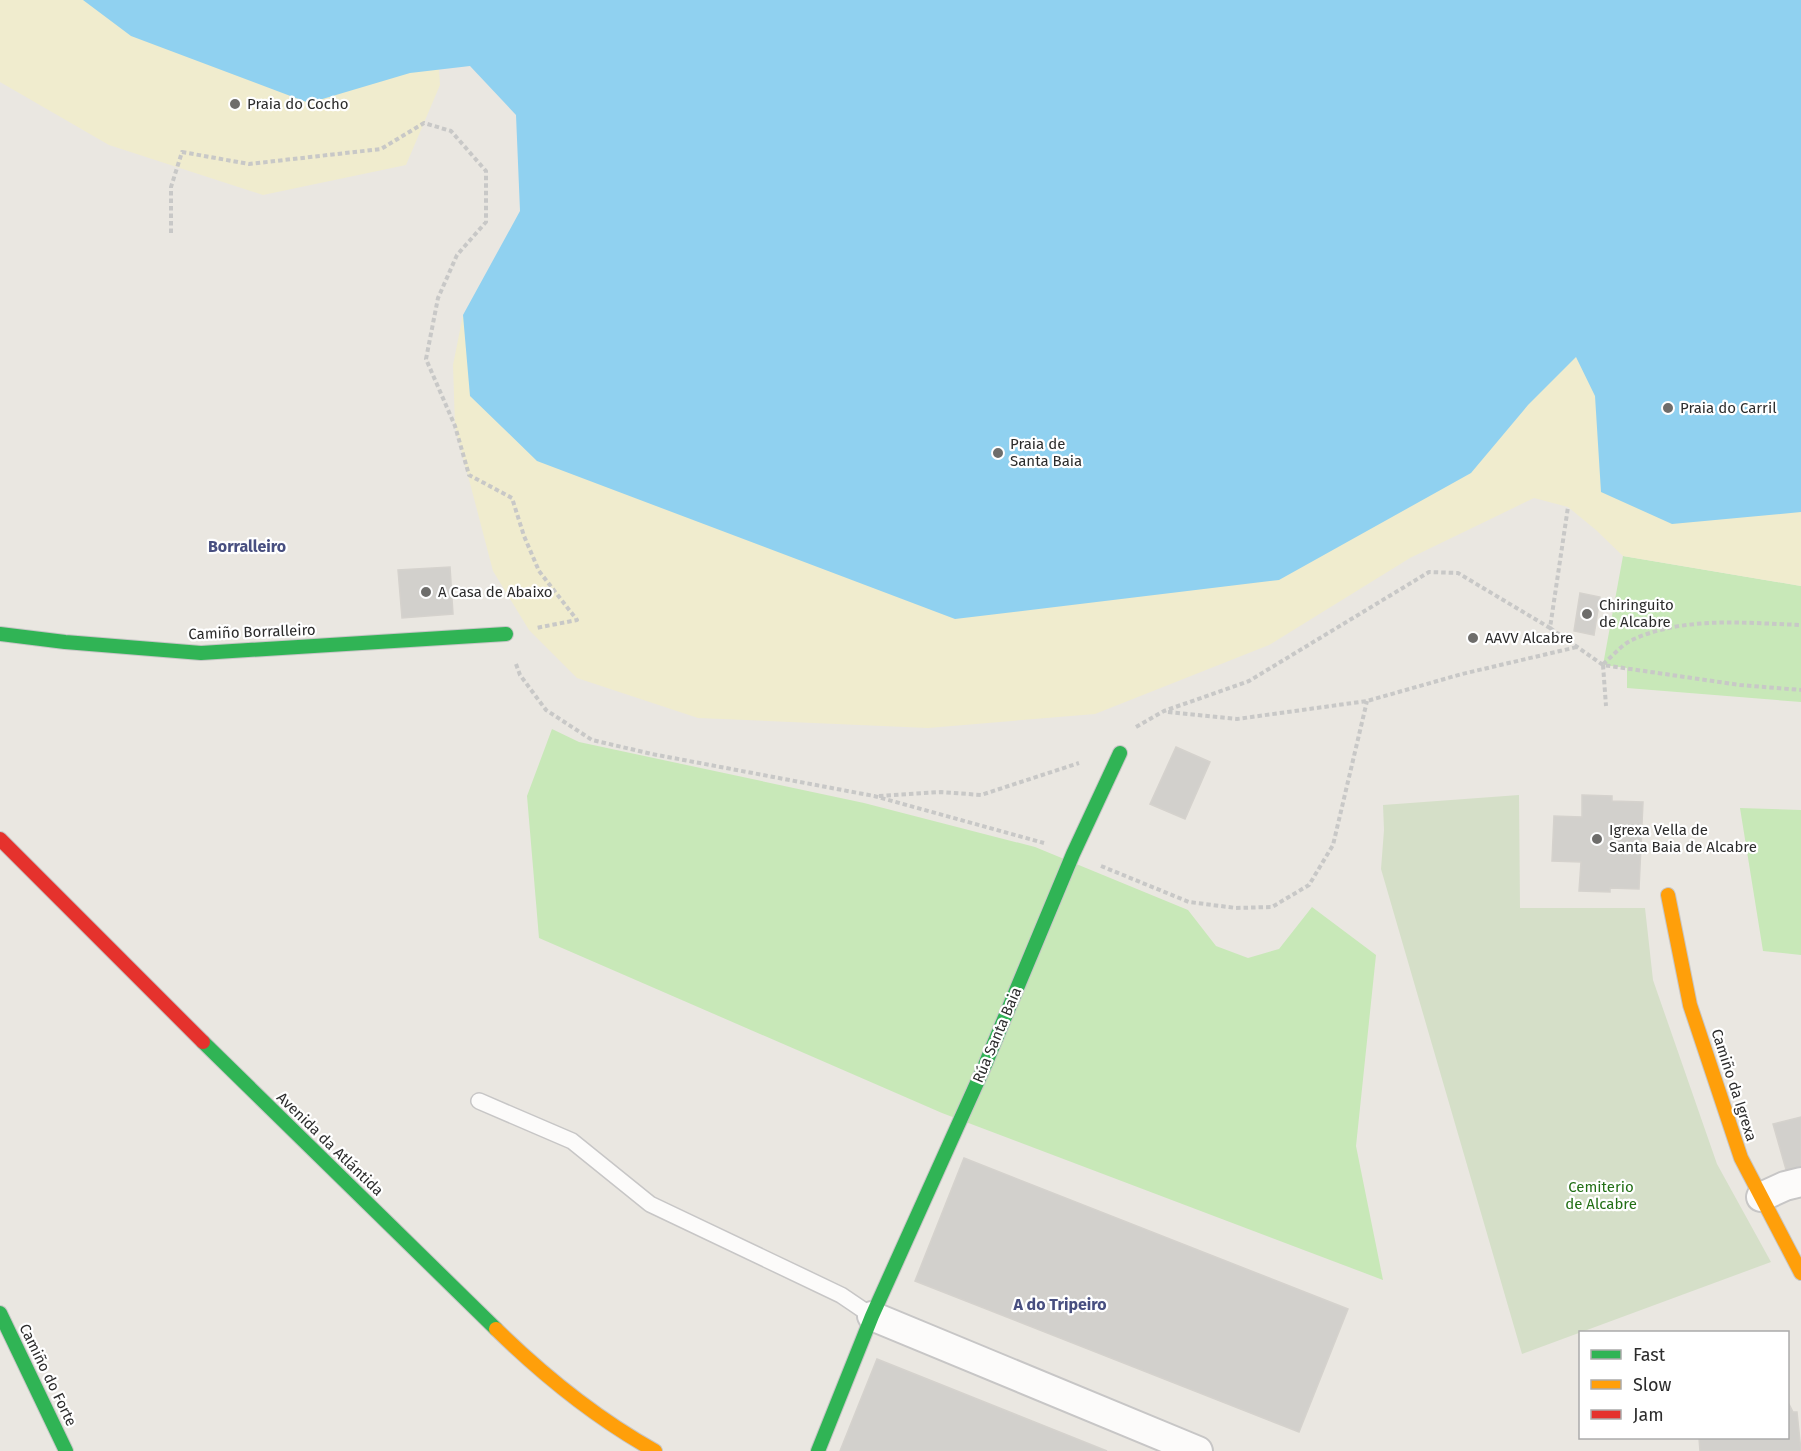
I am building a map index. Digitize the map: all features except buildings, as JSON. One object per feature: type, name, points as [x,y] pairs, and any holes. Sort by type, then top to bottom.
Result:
[{"type":"street","name":"Camiño Borralleiro","points":[[0,634],[65,642],[201,653],[506,634]]},
{"type":"street","name":"Rúa Santa Baia","points":[[818,1451],[872,1316],[985,1065],[1073,854],[1120,753]]},
{"type":"street","name":"Avenida da Atlántida","points":[[0,839],[168,1008],[514,1347],[573,1399],[632,1439],[655,1451]]},
{"type":"street","name":"Camiño da Igrexa","points":[[1668,895],[1690,1005],[1741,1158],[1801,1273]]},
{"type":"street","points":[[1761,1197],[1785,1186],[1801,1182]]},
{"type":"street","name":"Camiño do Forte","points":[[0,1313],[66,1451]]},
{"type":"street","points":[[872,1316],[1197,1451]]},
{"type":"lane","points":[[478,1101],[572,1141],[650,1204],[841,1295],[872,1316]]},
{"type":"path","points":[[171,233],[171,187],[182,152],[249,164],[381,149],[424,123],[451,131],[486,171],[486,222],[458,255],[438,298],[426,359],[455,426],[469,475],[512,498],[524,536],[539,571],[577,620],[506,634],[520,675],[546,710],[591,740],[652,754],[874,796],[1028,837],[1188,902],[1236,908],[1272,908],[1309,885],[1334,844],[1367,701]]},
{"type":"path","points":[[1550,628],[1568,507]]},
{"type":"path","points":[[874,796],[941,792],[981,795],[1072,764],[1120,753],[1136,727],[1164,711],[1249,681],[1429,572],[1458,573],[1550,628],[1603,665],[1740,685],[1801,690]]},
{"type":"path","points":[[1603,665],[1630,641],[1663,630],[1706,622],[1801,625]]},
{"type":"path","points":[[1164,711],[1237,719],[1367,701],[1462,674],[1577,647]]},
{"type":"path","points":[[1603,665],[1606,706]]},
{"type":"green space","points":[[1623,556],[1801,586],[1801,702],[1627,688],[1627,668],[1603,665]]},
{"type":"green space","points":[[552,729],[579,742],[864,803],[1035,847],[1188,910],[1216,946],[1248,958],[1279,949],[1312,907],[1376,955],[1356,1146],[1383,1280],[942,1113],[539,938],[527,796]]},
{"type":"green space","name":"Cemiterio de Alcabre","points":[[1519,795],[1520,908],[1645,908],[1653,980],[1717,1164],[1771,1262],[1579,1331],[1522,1354],[1381,869],[1383,805]]},
{"type":"green space","points":[[1740,808],[1801,810],[1801,955],[1763,951]]},
{"type":"sand","name":"Praia do Cocho","points":[[0,0],[434,0],[440,85],[406,165],[263,195],[109,145],[0,82]]},
{"type":"sand","name":"Praia de Santa Baia","points":[[510,268],[1801,319],[1801,586],[1623,556],[1568,507],[1534,498],[1410,558],[1269,645],[1095,714],[928,728],[698,718],[577,678],[529,630],[493,571],[455,426],[453,365],[463,315]]},
{"type":"water","points":[[83,0],[1801,0],[1801,512],[1672,524],[1601,492],[1595,396],[1576,357],[1528,405],[1471,473],[1279,580],[955,619],[537,461],[470,396],[463,315],[520,211],[516,115],[470,66],[410,73],[309,103],[131,36]]},
{"type":"traffic: fast","points":[[0,634],[65,642],[201,653],[506,634]]},
{"type":"traffic: fast","points":[[818,1451],[872,1316],[985,1065],[1073,854],[1120,753]]},
{"type":"traffic: fast","points":[[203,1042],[496,1329]]},
{"type":"traffic: fast","points":[[0,1313],[66,1451]]},
{"type":"traffic: slow","points":[[1668,895],[1690,1005],[1741,1158],[1801,1273]]},
{"type":"traffic: slow","points":[[496,1329],[571,1395],[612,1425],[655,1451]]},
{"type":"traffic: jam","points":[[0,839],[203,1042]]},
{"type":"place","name":"Praia do Cocho","points":[[235,104]]},
{"type":"place","name":"Praia do Carril","points":[[1668,408]]},
{"type":"place","name":"Praia de Santa Baia","points":[[998,453]]},
{"type":"place","name":"A Casa de Abaixo","points":[[426,592]]},
{"type":"place","name":"Chiringuito de Alcabre","points":[[1587,614]]},
{"type":"place","name":"AAVV Alcabre","points":[[1473,638]]},
{"type":"place","name":"Igrexa Vella de Santa Baia de Alcabre","points":[[1597,839]]},
{"type":"district","name":"Borralleiro","points":[[247,546]]},
{"type":"district","name":"A do Tripeiro","points":[[1060,1304]]}]
